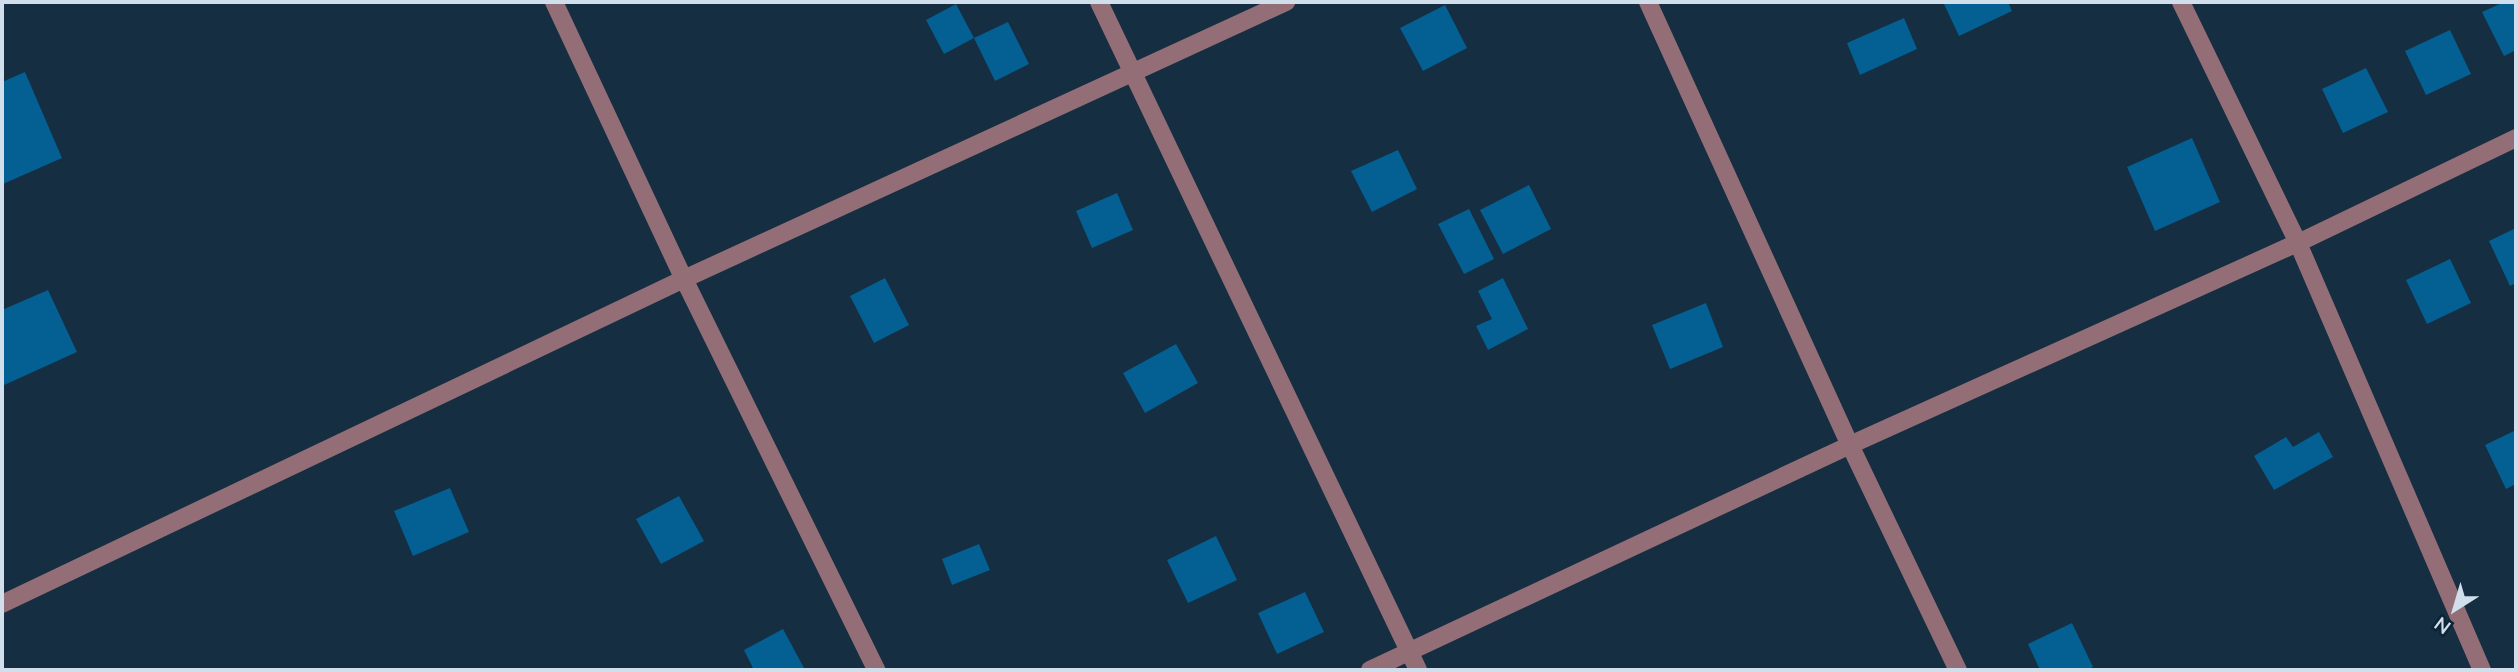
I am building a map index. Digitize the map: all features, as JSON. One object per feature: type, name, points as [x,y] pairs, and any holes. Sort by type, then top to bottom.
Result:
[{"type":"street","points":[[554,2],[684,279],[876,670]]},
{"type":"street","points":[[1099,2],[1418,670]]},
{"type":"street","points":[[2,604],[684,279],[1131,71],[1286,2]]},
{"type":"street","points":[[1648,2],[1850,445],[1958,670]]},
{"type":"street","points":[[2181,2],[2298,243],[2482,670]]},
{"type":"street","points":[[1370,670],[1850,445],[2298,243],[2516,138]]},
{"type":"building","points":[[1943,2],[2008,2],[2012,11],[1959,36]]},
{"type":"building","points":[[2504,2],[2516,2],[2516,50],[2504,56],[2482,12]]},
{"type":"building","points":[[956,4],[974,38],[944,54],[926,20]]},
{"type":"building","points":[[1445,5],[1467,48],[1423,71],[1400,28]]},
{"type":"building","points":[[1904,18],[1917,49],[1860,75],[1847,43]]},
{"type":"building","points":[[1008,22],[1029,64],[995,81],[974,38]]},
{"type":"building","points":[[2450,30],[2471,74],[2426,95],[2405,51]]},
{"type":"building","points":[[2366,68],[2388,112],[2343,133],[2322,89]]},
{"type":"building","points":[[25,72],[62,158],[3,184],[2,82]]},
{"type":"building","points":[[2192,138],[2220,202],[2155,231],[2127,167]]},
{"type":"building","points":[[1398,150],[1417,189],[1372,212],[1351,171]]},
{"type":"building","points":[[1529,185],[1551,229],[1503,254],[1480,210]]},
{"type":"building","points":[[1117,193],[1133,230],[1092,248],[1076,211]]},
{"type":"building","points":[[1469,209],[1494,259],[1464,274],[1438,224]]},
{"type":"building","points":[[2516,228],[2516,283],[2510,286],[2489,241]]},
{"type":"building","points":[[2450,259],[2471,303],[2427,324],[2406,280]]},
{"type":"building","points":[[885,278],[909,325],[874,343],[850,296]]},
{"type":"building","points":[[1503,278],[1528,329],[1488,350],[1476,326],[1492,319],[1478,291]]},
{"type":"building","points":[[48,290],[77,352],[2,386],[2,310]]},
{"type":"building","points":[[1706,303],[1723,347],[1670,369],[1652,325]]},
{"type":"building","points":[[1176,344],[1198,383],[1145,413],[1123,373]]},
{"type":"building","points":[[2516,430],[2516,484],[2506,489],[2485,445]]},
{"type":"building","points":[[2319,432],[2333,457],[2274,490],[2254,456],[2286,437],[2293,447]]},
{"type":"building","points":[[450,488],[469,532],[413,556],[394,511]]},
{"type":"building","points":[[679,496],[704,541],[661,564],[636,519]]},
{"type":"building","points":[[1216,536],[1237,580],[1188,603],[1167,560]]},
{"type":"building","points":[[979,544],[990,570],[952,585],[942,559]]},
{"type":"building","points":[[1305,592],[1324,632],[1277,654],[1258,613]]},
{"type":"building","points":[[2072,623],[2093,667],[2087,670],[2040,670],[2028,644]]},
{"type":"building","points":[[783,629],[804,668],[754,670],[744,650]]}]
